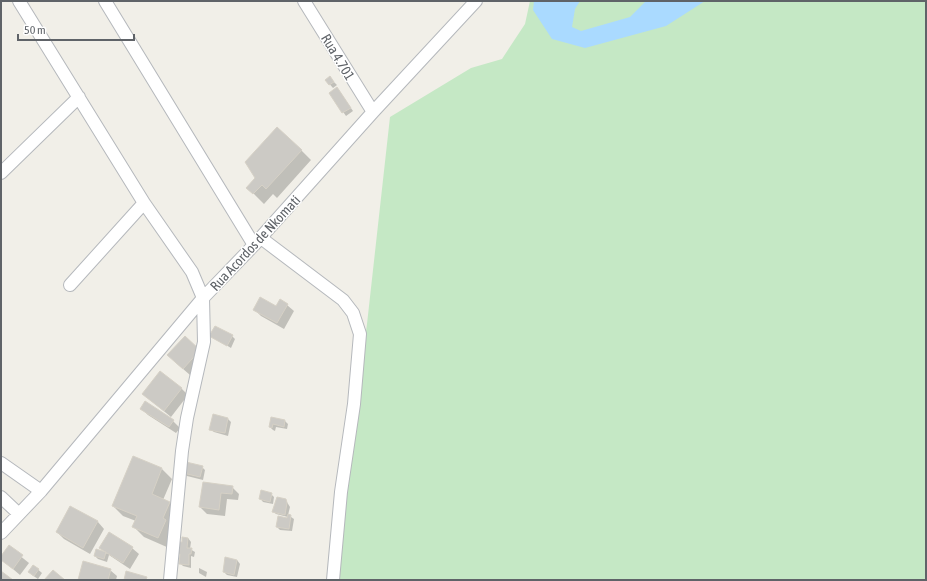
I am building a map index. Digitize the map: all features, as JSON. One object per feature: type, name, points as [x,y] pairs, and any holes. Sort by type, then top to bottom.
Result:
[{"type":"street","points":[[19,1],[144,203],[192,272],[204,298],[204,342],[187,418],[182,451],[170,580]]},
{"type":"street","points":[[106,1],[258,242],[343,300],[353,313],[360,334],[354,404],[341,492],[333,580]]},
{"type":"street","name":"Rua 4.701","points":[[304,1],[373,112]]},
{"type":"street","name":"Rua Acordos de Nkomati","points":[[1,533],[41,491],[204,298],[258,242],[373,112],[476,1]]},
{"type":"street","points":[[1,172],[79,96]]},
{"type":"street","points":[[70,285],[144,203]]},
{"type":"street","points":[[1,463],[41,491]]},
{"type":"street","points":[[1,497],[19,514]]},
{"type":"green space","points":[[530,1],[926,1],[926,580],[331,580],[367,324],[390,117],[471,68],[502,59],[525,24]]},
{"type":"water","points":[[534,1],[580,1],[575,9],[572,27],[581,31],[630,17],[646,1],[705,1],[666,26],[585,48],[552,39],[533,10]]},
{"type":"building","points":[[330,76],[334,82],[329,85],[325,80]]},
{"type":"building","points":[[337,87],[351,108],[342,113],[329,93]]},
{"type":"building","points":[[277,127],[302,150],[266,189],[262,185],[253,194],[246,188],[255,178],[245,162]]},
{"type":"building","points":[[260,297],[276,306],[280,299],[288,304],[277,323],[253,310]]},
{"type":"building","points":[[215,326],[233,335],[227,346],[209,336]]},
{"type":"building","points":[[185,336],[200,350],[183,369],[167,355]]},
{"type":"building","points":[[160,371],[182,388],[164,411],[142,394]]},
{"type":"building","points":[[145,401],[174,420],[169,427],[140,409]]},
{"type":"building","points":[[213,414],[228,418],[225,433],[209,430]]},
{"type":"building","points":[[271,417],[285,420],[284,427],[273,424],[272,428],[269,427]]},
{"type":"building","points":[[133,456],[162,468],[152,494],[170,502],[163,518],[166,520],[158,538],[132,527],[137,516],[112,506]]},
{"type":"building","points":[[186,462],[203,466],[200,477],[183,473]]},
{"type":"building","points":[[203,482],[233,486],[232,494],[221,493],[219,510],[199,507]]},
{"type":"building","points":[[261,490],[272,493],[270,502],[259,499]]},
{"type":"building","points":[[277,497],[286,499],[287,503],[285,515],[272,512]]},
{"type":"building","points":[[70,506],[98,521],[83,548],[56,532]]},
{"type":"building","points":[[288,514],[291,515],[289,529],[276,527],[278,516],[287,518]]},
{"type":"building","points":[[109,532],[133,547],[123,563],[99,548]]},
{"type":"building","points":[[182,537],[188,538],[187,548],[192,548],[191,554],[189,554],[189,565],[179,564],[180,554],[177,553],[179,542],[182,542]]},
{"type":"building","points":[[9,545],[23,555],[13,569],[1,560],[1,556]]},
{"type":"building","points":[[96,549],[106,552],[104,559],[94,556]]},
{"type":"building","points":[[225,557],[237,560],[234,575],[223,572]]},
{"type":"building","points":[[83,561],[111,569],[108,580],[78,580]]},
{"type":"building","points":[[33,565],[39,569],[34,576],[28,572]]},
{"type":"building","points":[[53,570],[65,580],[44,580]]},
{"type":"building","points":[[1,571],[13,580],[1,580]]},
{"type":"building","points":[[126,571],[147,577],[146,580],[124,580]]}]
